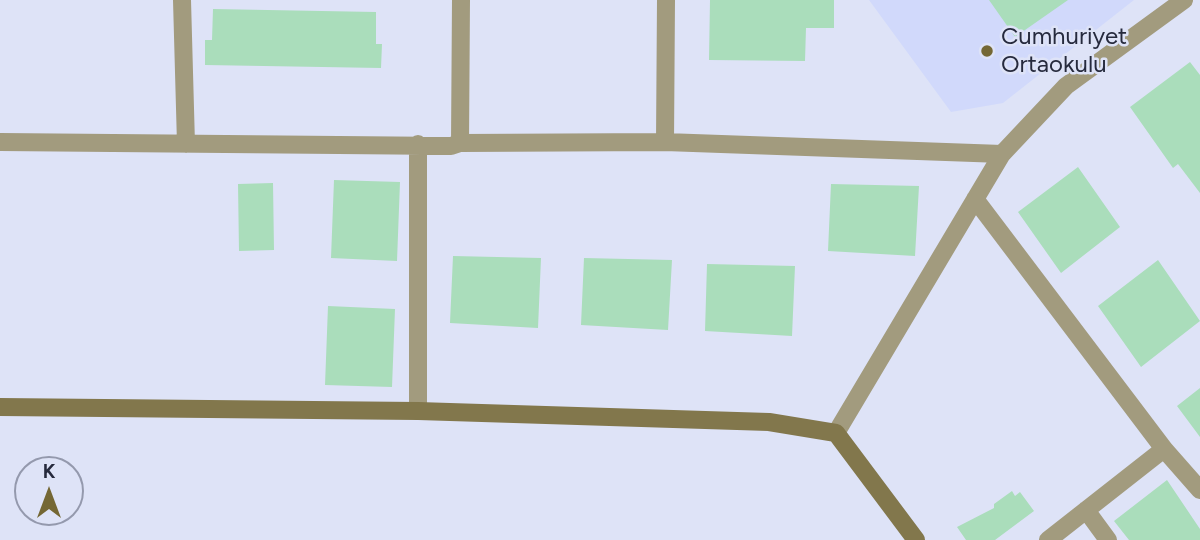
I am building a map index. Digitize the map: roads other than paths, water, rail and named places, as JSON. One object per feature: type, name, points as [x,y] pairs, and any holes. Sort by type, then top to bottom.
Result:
[{"type":"street","points":[[182,0],[186,144]]},
{"type":"street","points":[[460,143],[461,0]]},
{"type":"street","points":[[665,142],[666,0]]},
{"type":"street","points":[[836,433],[1002,154],[1066,86],[1184,0]]},
{"type":"street","points":[[0,142],[451,146],[460,143],[665,142],[1002,154]]},
{"type":"street","points":[[418,144],[418,411]]},
{"type":"street","points":[[975,199],[1164,449],[1200,490]]},
{"type":"street","points":[[0,407],[418,411],[769,422],[836,433],[916,540]]},
{"type":"street","points":[[1058,537],[1086,510],[1164,449]]},
{"type":"street","points":[[1086,510],[1108,540]]},
{"type":"place","name":"Cumhuriyet Ortaokulu","points":[[987,51]]}]
